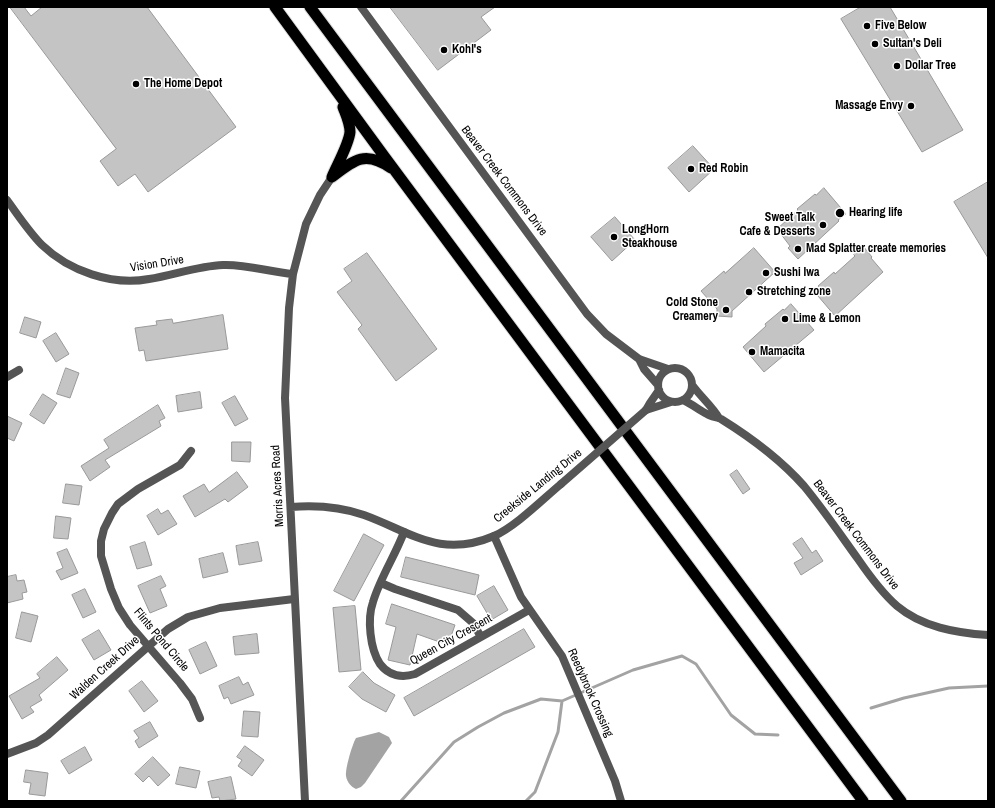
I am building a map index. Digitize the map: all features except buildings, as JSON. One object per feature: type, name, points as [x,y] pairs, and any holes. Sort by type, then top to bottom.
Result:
[{"type":"highway","points":[[275,7],[863,801]]},
{"type":"highway","points":[[310,7],[901,801]]},
{"type":"highway","points":[[332,177],[347,143],[350,132],[347,116],[334,88]]},
{"type":"highway","points":[[332,177],[350,164],[362,159],[378,161],[395,171]]},
{"type":"street","name":"Beaver Creek Commons Drive","points":[[361,7],[588,314],[606,334],[639,359],[668,369]]},
{"type":"street","name":"Morris Acres Road","points":[[306,801],[294,599],[292,507],[285,398],[289,308],[293,274],[306,224],[320,195],[332,177]]},
{"type":"street","name":"Vision Drive","points":[[7,200],[28,228],[51,253],[75,267],[97,276],[118,280],[148,280],[210,266],[225,265],[293,274]]},
{"type":"street","name":"Beaver Creek Commons Drive","points":[[639,359],[644,369],[658,388]]},
{"type":"street","points":[[675,367],[683,369],[690,375],[693,386],[690,394],[679,402],[671,402],[664,398],[658,388],[660,376],[668,369],[675,367]]},
{"type":"street","points":[[7,377],[19,370]]},
{"type":"street","name":"Beaver Creek Commons Drive","points":[[693,386],[703,399],[713,408],[719,418]]},
{"type":"street","name":"Creekside Landing Drive","points":[[292,507],[318,506],[341,508],[364,515],[427,541],[442,544],[473,542],[494,536],[511,526],[646,410],[658,388]]},
{"type":"street","name":"Beaver Creek Commons Drive","points":[[683,400],[707,415],[719,418],[773,457],[803,485],[830,519],[881,590],[897,606],[910,615],[944,629],[963,633],[988,635]]},
{"type":"street","name":"Creekside Landing Drive","points":[[646,410],[671,402]]},
{"type":"street","name":"Flints Pond Circle","points":[[191,451],[180,465],[138,489],[118,504],[108,521],[101,541],[102,562],[114,598],[130,625],[192,699],[200,718]]},
{"type":"street","name":"Queen City Crescent","points":[[404,532],[372,603],[371,643],[377,659],[388,672],[400,676],[416,674],[529,610]]},
{"type":"street","name":"Reedybrook Crossing","points":[[494,536],[521,597],[562,656],[615,781],[621,801]]},
{"type":"street","points":[[381,583],[458,610],[473,623],[481,637]]},
{"type":"street","name":"Walden Creek Drive","points":[[7,754],[36,743],[48,736],[168,629],[188,617],[202,612],[234,606],[294,599]]},
{"type":"shaded area","points":[[379,732],[389,737],[392,743],[365,783],[356,789],[352,787],[346,776],[354,741],[356,738]]},
{"type":"waterway","points":[[401,801],[454,742],[504,713],[541,699],[562,701],[633,670],[682,656],[696,664],[731,715],[755,734],[778,735]]},
{"type":"waterway","points":[[871,708],[904,698],[949,688],[988,686]]},
{"type":"waterway","points":[[526,801],[535,792],[558,732],[562,701]]},
{"type":"place","name":"Five Below","points":[[867,26]]},
{"type":"place","name":"Sultan's Deli","points":[[875,44]]},
{"type":"place","name":"Kohl's","points":[[444,50]]},
{"type":"place","name":"Dollar Tree","points":[[897,66]]},
{"type":"place","name":"The Home Depot","points":[[136,84]]},
{"type":"place","name":"Massage Envy","points":[[911,106]]},
{"type":"place","name":"Red Robin","points":[[691,169]]},
{"type":"place","name":"Hearing life","points":[[840,213]]},
{"type":"place","name":"Sweet Talk Cafe & Desserts","points":[[823,225]]},
{"type":"place","name":"LongHorn Steakhouse","points":[[614,237]]},
{"type":"place","name":"Mad Splatter create memories","points":[[798,249]]},
{"type":"place","name":"Sushi Iwa","points":[[766,273]]},
{"type":"place","name":"Stretching zone","points":[[749,292]]},
{"type":"place","name":"Cold Stone Creamery","points":[[726,310]]},
{"type":"place","name":"Lime & Lemon","points":[[785,319]]},
{"type":"place","name":"Mamacita","points":[[752,352]]}]
